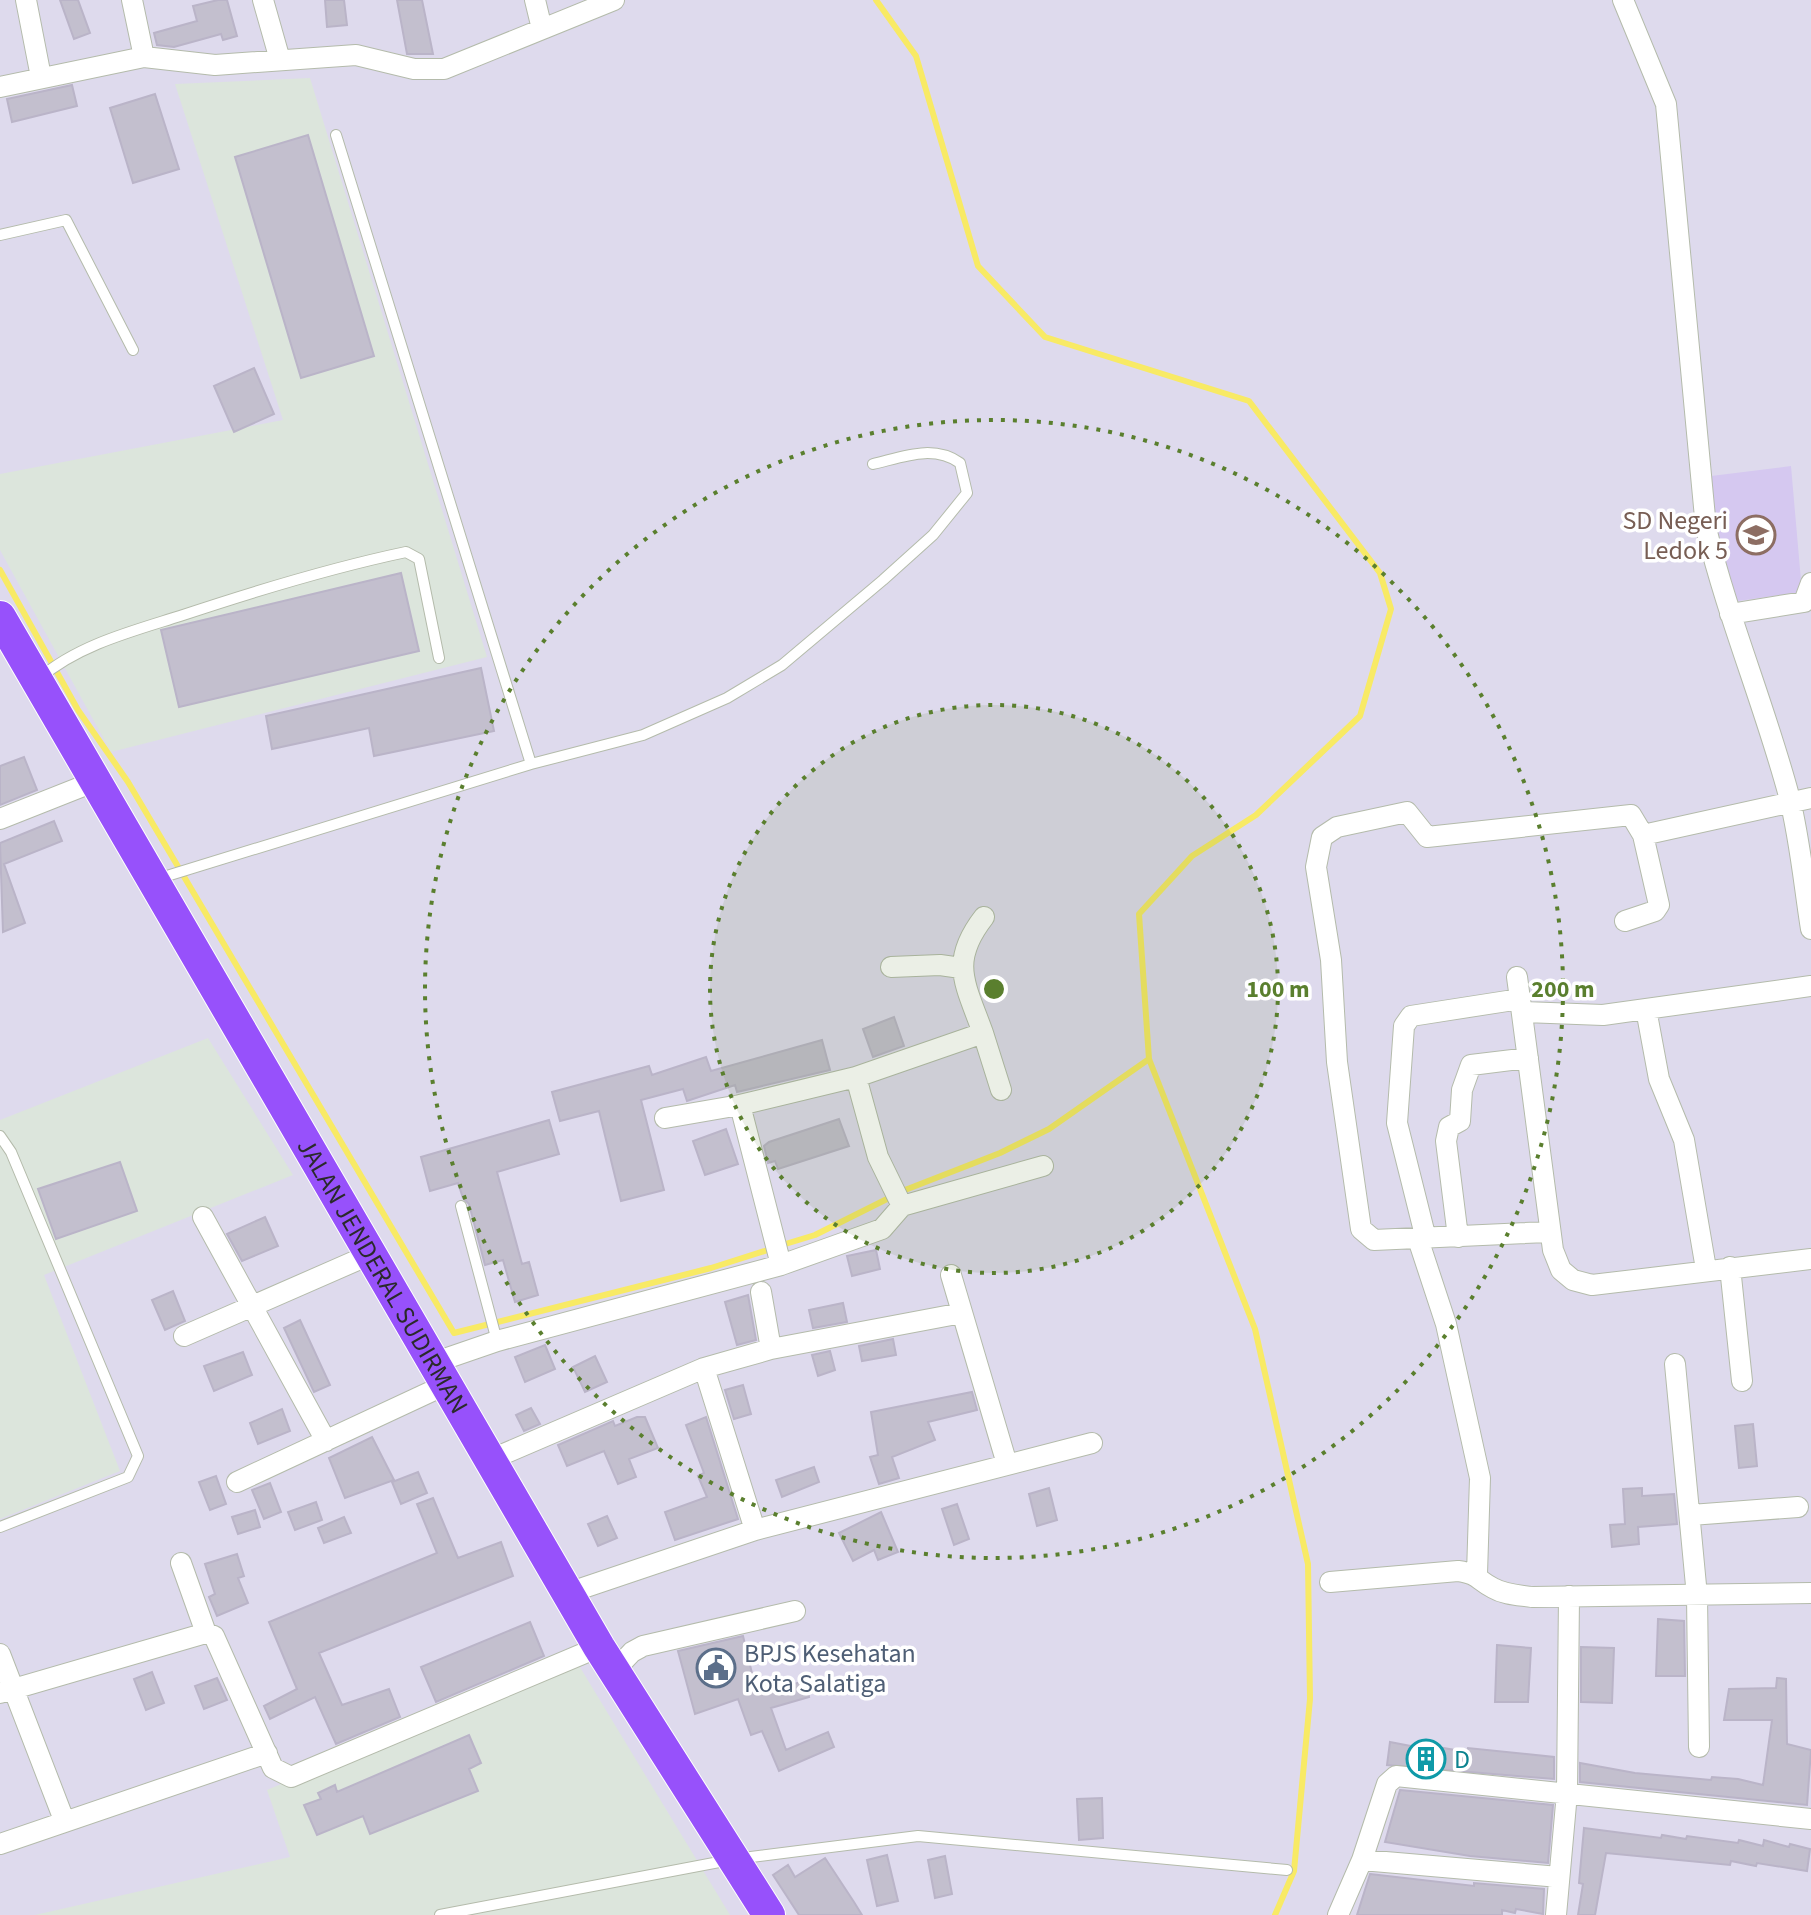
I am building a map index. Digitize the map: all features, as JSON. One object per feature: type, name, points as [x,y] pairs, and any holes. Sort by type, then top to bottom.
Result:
[{"type":"main road","name":"JALAN JENDERAL SUDIRMAN","points":[[4,624],[43,675],[96,781],[157,879],[369,1255],[571,1592],[607,1659],[769,1915]]},
{"type":"street","points":[[26,0],[41,77]]},
{"type":"street","points":[[132,0],[144,57]]},
{"type":"street","points":[[263,0],[280,60]]},
{"type":"street","points":[[535,0],[542,29]]},
{"type":"street","points":[[0,87],[144,57],[192,65],[356,55],[414,69],[444,69],[614,0]]},
{"type":"street","points":[[1623,0],[1666,104],[1706,528],[1730,614],[1759,693],[1790,800],[1811,929]]},
{"type":"street","points":[[1730,614],[1804,602],[1811,583]]},
{"type":"street","points":[[0,819],[96,781]]},
{"type":"street","points":[[1643,835],[1790,800],[1811,798]]},
{"type":"street","points":[[1548,1232],[1374,1240],[1361,1229],[1337,1062],[1331,960],[1316,867],[1322,837],[1337,827],[1407,812],[1427,837],[1630,815],[1643,835],[1659,905],[1655,911],[1625,921]]},
{"type":"street","points":[[984,917],[968,937],[961,968],[1001,1090]]},
{"type":"street","points":[[891,967],[940,965],[961,968]]},
{"type":"street","points":[[1517,977],[1548,1232],[1561,1270],[1573,1280],[1592,1285],[1706,1269],[1811,1259]]},
{"type":"street","points":[[1477,1574],[1480,1478],[1397,1123],[1404,1026],[1411,1016],[1521,1006],[1603,1015],[1811,986]]},
{"type":"street","points":[[1646,1009],[1659,1079],[1684,1140],[1706,1269]]},
{"type":"street","points":[[665,1118],[740,1105],[856,1077],[983,1033]]},
{"type":"street","points":[[1458,1237],[1446,1141],[1449,1127],[1460,1121],[1462,1090],[1471,1065],[1528,1058]]},
{"type":"street","points":[[856,1077],[886,1179],[900,1202]]},
{"type":"street","points":[[740,1105],[778,1250]]},
{"type":"street","points":[[237,1482],[326,1441],[439,1374],[495,1334],[778,1250],[882,1229],[900,1202],[1043,1166]]},
{"type":"street","points":[[203,1217],[326,1441]]},
{"type":"street","points":[[184,1336],[369,1255]]},
{"type":"street","points":[[1730,1267],[1742,1381]]},
{"type":"street","points":[[951,1275],[1007,1464]]},
{"type":"street","points":[[761,1292],[771,1349]]},
{"type":"street","points":[[492,1459],[704,1368],[771,1349],[962,1313]]},
{"type":"street","points":[[1675,1364],[1697,1596],[1699,1747]]},
{"type":"street","points":[[704,1368],[755,1530]]},
{"type":"street","points":[[571,1592],[755,1530],[1092,1443]]},
{"type":"street","points":[[1691,1515],[1798,1507]]},
{"type":"street","points":[[181,1563],[206,1633]]},
{"type":"street","points":[[1330,1582],[1458,1571],[1477,1574],[1489,1587],[1505,1593],[1569,1596],[1811,1593]]},
{"type":"street","points":[[1556,1915],[1567,1793],[1569,1596]]},
{"type":"street","points":[[7,1690],[206,1633],[214,1636],[273,1768],[291,1777],[643,1646],[795,1611]]},
{"type":"street","points":[[0,1654],[7,1690],[64,1820]]},
{"type":"street","points":[[0,1844],[267,1753]]},
{"type":"street","points":[[1338,1915],[1362,1860],[1387,1784],[1396,1776],[1811,1819]]},
{"type":"street","points":[[1362,1860],[1559,1877]]},
{"type":"lane","points":[[336,135],[531,764]]},
{"type":"lane","points":[[0,235],[66,220],[133,350]]},
{"type":"lane","points":[[157,879],[531,764],[643,735],[727,698],[782,665],[933,535],[967,493],[960,463],[947,454],[923,453],[873,464]]},
{"type":"lane","points":[[43,675],[78,654],[125,634],[224,601],[355,563],[406,552],[419,559],[439,658]]},
{"type":"lane","points":[[0,1136],[11,1152],[138,1456],[128,1477],[0,1527]]},
{"type":"lane","points":[[461,1206],[495,1334]]},
{"type":"lane","points":[[440,1915],[735,1859],[918,1836],[1287,1870]]},
{"type":"shaded area","points":[[310,78],[487,657],[111,752],[0,550],[0,474],[283,420],[175,84]]},
{"type":"shaded area","name":"SD Negeri Ledok 5","points":[[1791,466],[1802,592],[1731,602],[1703,477]]},
{"type":"shaded area","points":[[208,1038],[293,1175],[44,1275],[120,1471],[0,1519],[0,1120]]},
{"type":"shaded area","points":[[575,1659],[730,1915],[35,1915],[290,1857],[267,1790]]},
{"type":"building","points":[[60,0],[78,0],[90,33],[74,39]]},
{"type":"building","points":[[227,0],[237,36],[223,40],[221,34],[174,47],[157,45],[154,33],[197,21],[193,6]]},
{"type":"building","points":[[325,0],[344,0],[347,25],[327,27]]},
{"type":"building","points":[[397,0],[422,0],[433,54],[407,54]]},
{"type":"building","points":[[72,85],[77,106],[12,122],[7,99]]},
{"type":"building","points":[[155,94],[179,169],[133,183],[110,108]]},
{"type":"building","points":[[308,135],[374,356],[301,378],[235,157]]},
{"type":"building","points":[[254,368],[274,414],[234,432],[214,386]]},
{"type":"building","points":[[401,573],[419,651],[179,707],[161,630]]},
{"type":"building","points":[[481,668],[494,731],[374,756],[369,728],[272,749],[266,716]]},
{"type":"building","points":[[24,757],[37,790],[0,805],[0,766]]},
{"type":"building","points":[[54,821],[62,841],[4,864],[25,923],[3,932],[0,843]]},
{"type":"building","points":[[894,1017],[904,1046],[873,1057],[863,1029]]},
{"type":"building","points":[[822,1040],[830,1070],[737,1092],[735,1085],[687,1101],[683,1089],[641,1100],[664,1190],[621,1201],[599,1111],[560,1121],[552,1092],[649,1066],[652,1075],[706,1057],[711,1071]]},
{"type":"building","points":[[839,1119],[849,1146],[778,1169],[775,1161],[768,1163],[764,1146],[769,1142]]},
{"type":"building","points":[[549,1120],[559,1154],[497,1172],[522,1264],[529,1262],[538,1295],[515,1302],[503,1260],[485,1265],[469,1204],[463,1198],[458,1183],[430,1191],[421,1157]]},
{"type":"building","points":[[726,1129],[738,1164],[705,1175],[693,1141]]},
{"type":"building","points":[[120,1162],[137,1211],[56,1239],[38,1189]]},
{"type":"building","points":[[265,1217],[278,1246],[242,1261],[227,1234]]},
{"type":"building","points":[[876,1250],[880,1269],[852,1276],[847,1256]]},
{"type":"building","points":[[173,1291],[185,1321],[165,1330],[152,1300]]},
{"type":"building","points":[[748,1295],[756,1340],[737,1345],[725,1302]]},
{"type":"building","points":[[843,1303],[847,1322],[813,1328],[809,1310]]},
{"type":"building","points":[[300,1320],[330,1385],[314,1392],[284,1328]]},
{"type":"building","points":[[893,1339],[896,1355],[862,1361],[859,1346]]},
{"type":"building","points":[[545,1345],[555,1369],[525,1382],[515,1357]]},
{"type":"building","points":[[830,1351],[835,1370],[818,1376],[812,1355]]},
{"type":"building","points":[[243,1352],[252,1375],[214,1391],[204,1366]]},
{"type":"building","points":[[595,1356],[607,1382],[585,1392],[573,1367]]},
{"type":"building","points":[[743,1385],[751,1414],[734,1419],[725,1390]]},
{"type":"building","points":[[972,1392],[977,1410],[928,1422],[935,1440],[892,1457],[899,1478],[879,1484],[870,1457],[878,1455],[871,1412]]},
{"type":"building","points":[[531,1408],[540,1424],[524,1431],[516,1415]]},
{"type":"building","points":[[282,1409],[290,1431],[258,1444],[250,1423]]},
{"type":"building","points":[[645,1417],[658,1448],[629,1459],[636,1477],[618,1484],[604,1451],[567,1466],[558,1445],[613,1421],[615,1426]]},
{"type":"building","points":[[706,1417],[738,1519],[675,1540],[665,1512],[707,1497],[698,1476],[704,1473],[686,1425]]},
{"type":"building","points":[[1753,1424],[1757,1466],[1739,1468],[1735,1426]]},
{"type":"building","points":[[372,1437],[394,1480],[345,1498],[329,1458]]},
{"type":"building","points":[[814,1467],[819,1482],[782,1497],[776,1480]]},
{"type":"building","points":[[418,1472],[427,1493],[401,1504],[392,1482]]},
{"type":"building","points":[[216,1476],[226,1504],[210,1510],[199,1482]]},
{"type":"building","points":[[270,1483],[281,1512],[264,1519],[252,1490]]},
{"type":"building","points":[[1049,1488],[1057,1520],[1037,1526],[1029,1494]]},
{"type":"building","points":[[1642,1488],[1642,1496],[1674,1494],[1677,1524],[1638,1527],[1639,1544],[1612,1547],[1610,1525],[1625,1524],[1623,1489]]},
{"type":"building","points":[[433,1498],[458,1558],[501,1542],[513,1576],[319,1653],[342,1705],[389,1689],[400,1717],[336,1744],[315,1697],[270,1719],[264,1706],[297,1689],[269,1622],[437,1553],[417,1504]]},
{"type":"building","points":[[316,1502],[322,1520],[295,1530],[288,1512]]},
{"type":"building","points":[[957,1504],[969,1539],[954,1545],[942,1509]]},
{"type":"building","points":[[255,1510],[260,1527],[238,1534],[232,1517]]},
{"type":"building","points":[[881,1512],[898,1552],[878,1560],[874,1550],[853,1561],[839,1533]]},
{"type":"building","points":[[607,1516],[617,1538],[598,1546],[588,1524]]},
{"type":"building","points":[[344,1517],[351,1533],[324,1543],[318,1528]]},
{"type":"building","points":[[237,1554],[244,1576],[238,1578],[248,1603],[217,1616],[209,1597],[215,1594],[205,1564]]},
{"type":"building","points":[[1658,1619],[1684,1621],[1685,1676],[1656,1676]]},
{"type":"building","points":[[530,1622],[544,1656],[436,1702],[421,1667]]},
{"type":"building","points":[[743,1636],[757,1694],[805,1681],[809,1697],[771,1708],[786,1750],[828,1732],[834,1747],[779,1771],[762,1731],[751,1735],[738,1699],[695,1714],[678,1651]]},
{"type":"building","points":[[1497,1645],[1531,1648],[1528,1702],[1495,1702]]},
{"type":"building","points":[[1581,1647],[1614,1648],[1612,1703],[1581,1702]]},
{"type":"building","points":[[152,1672],[164,1703],[146,1710],[134,1679]]},
{"type":"building","points":[[217,1678],[227,1700],[204,1709],[195,1686]]},
{"type":"building","points":[[1777,1678],[1786,1679],[1787,1744],[1811,1750],[1807,1805],[1580,1782],[1580,1763],[1635,1773],[1711,1780],[1712,1777],[1738,1779],[1763,1785],[1772,1720],[1724,1720],[1729,1689],[1776,1688]]},
{"type":"building","points":[[469,1735],[481,1763],[469,1769],[478,1791],[370,1834],[363,1816],[317,1835],[304,1805],[321,1799],[318,1793],[335,1785],[337,1792]]},
{"type":"building","points":[[1390,1742],[1442,1752],[1443,1748],[1467,1752],[1468,1748],[1554,1757],[1554,1779],[1387,1765]]},
{"type":"building","points":[[1400,1790],[1553,1805],[1548,1863],[1470,1856],[1385,1842]]},
{"type":"building","points":[[1102,1798],[1103,1838],[1079,1840],[1077,1799]]},
{"type":"building","points":[[1584,1828],[1661,1838],[1662,1835],[1686,1839],[1687,1836],[1738,1843],[1739,1840],[1763,1846],[1764,1840],[1789,1847],[1790,1844],[1810,1849],[1807,1871],[1757,1863],[1756,1866],[1731,1861],[1730,1865],[1606,1853],[1595,1915],[1578,1915],[1583,1884],[1579,1883]]},
{"type":"building","points":[[887,1855],[898,1901],[877,1906],[867,1860]]},
{"type":"building","points":[[945,1856],[952,1894],[935,1898],[928,1860]]},
{"type":"building","points":[[825,1858],[862,1915],[799,1915],[773,1875],[788,1865],[795,1877]]},
{"type":"building","points":[[1370,1874],[1474,1886],[1474,1883],[1544,1889],[1543,1914],[1516,1909],[1515,1913],[1502,1910],[1502,1915],[1357,1915]]},
{"type":"waterway","points":[[876,0],[916,56],[978,266],[1045,337],[1249,401],[1380,573],[1391,609],[1360,716],[1256,815],[1192,856],[1139,914],[1149,1059],[1255,1329],[1308,1564],[1310,1699],[1294,1871],[1275,1915]]},
{"type":"waterway","points":[[0,570],[78,710],[128,782],[454,1333],[711,1268],[771,1249]]},
{"type":"waterway","points":[[782,1245],[815,1235],[905,1190],[1000,1153],[1049,1129],[1149,1059]]},
{"type":"place","name":"SD Negeri Ledok 5","points":[[1756,535]]},
{"type":"place","name":"BPJS Kesehatan Kota Salatiga","points":[[716,1668]]},
{"type":"place","name":"D","points":[[1426,1759]]}]
